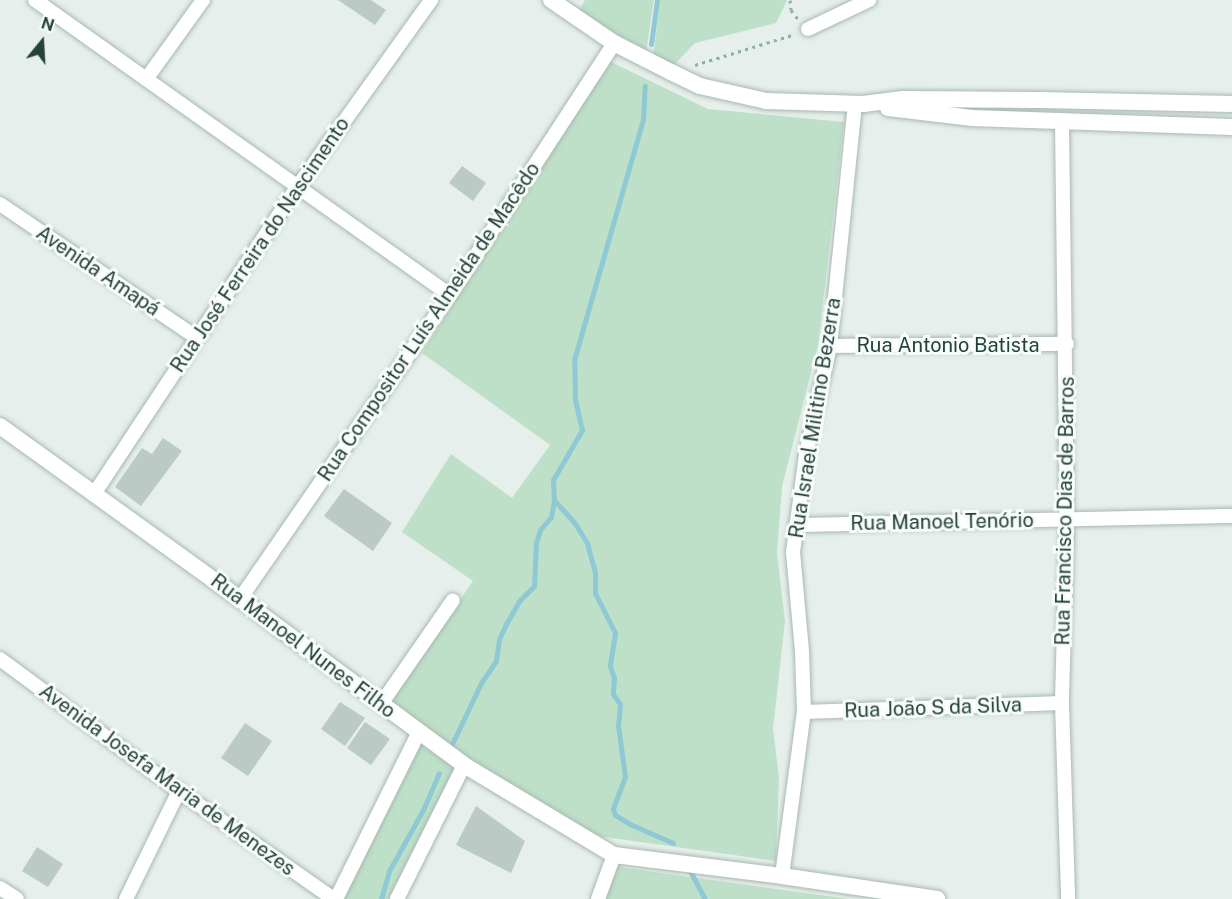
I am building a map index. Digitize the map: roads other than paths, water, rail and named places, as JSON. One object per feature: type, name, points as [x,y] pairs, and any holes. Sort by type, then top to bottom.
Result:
[{"type":"street","points":[[34,0],[450,295]]},
{"type":"street","points":[[147,78],[203,0]]},
{"type":"street","name":"Rua José Ferreira do Nascimento","points":[[94,494],[298,186],[431,0]]},
{"type":"street","points":[[551,0],[614,43],[671,72],[700,86],[756,99],[859,104],[972,118],[1232,127]]},
{"type":"street","points":[[808,29],[869,0]]},
{"type":"street","name":"Rua Compositor Luís Almeida de Macêdo","points":[[240,599],[450,295],[614,43]]},
{"type":"street","points":[[859,104],[903,99],[1232,104]]},
{"type":"street","name":"Rua Israel Militino Bezerra","points":[[782,876],[804,712],[802,651],[793,578],[796,525],[806,454],[830,346],[859,104]]},
{"type":"street","name":"Rua Francisco Dias de Barros","points":[[1062,122],[1067,344],[1067,520],[1062,703],[1068,899]]},
{"type":"street","name":"Avenida Amapá","points":[[0,204],[196,337]]},
{"type":"street","name":"Rua Antonio Batista","points":[[830,346],[1067,344]]},
{"type":"street","name":"Rua Manoel Nunes Filho","points":[[0,426],[240,599],[464,765],[614,855]]},
{"type":"street","name":"Rua Manoel Tenório","points":[[796,525],[1232,516]]},
{"type":"street","points":[[381,704],[453,600]]},
{"type":"street","name":"Avenida Josefa Maria de Menezes","points":[[0,659],[179,791],[335,899]]},
{"type":"street","name":"Rua João S da Silva","points":[[804,712],[1062,703]]},
{"type":"street","points":[[335,899],[419,732]]},
{"type":"street","points":[[397,899],[464,765]]},
{"type":"street","points":[[126,899],[179,791]]},
{"type":"street","points":[[598,899],[614,855],[782,876],[937,899]]},
{"type":"street","points":[[0,888],[17,899]]},
{"type":"waterway","points":[[651,44],[657,0]]},
{"type":"waterway","points":[[452,744],[481,683],[496,661],[499,639],[506,624],[520,600],[534,586],[536,543],[540,530],[551,517],[554,500],[553,480],[582,430],[575,399],[574,360],[643,119],[645,86]]},
{"type":"waterway","points":[[554,500],[574,522],[587,543],[595,572],[595,593],[615,633],[610,666],[614,678],[613,694],[620,704],[618,725],[625,777],[613,809],[615,815],[673,843]]},
{"type":"waterway","points":[[381,899],[389,871],[423,810],[439,773]]},
{"type":"waterway","points":[[690,871],[705,899]]}]
